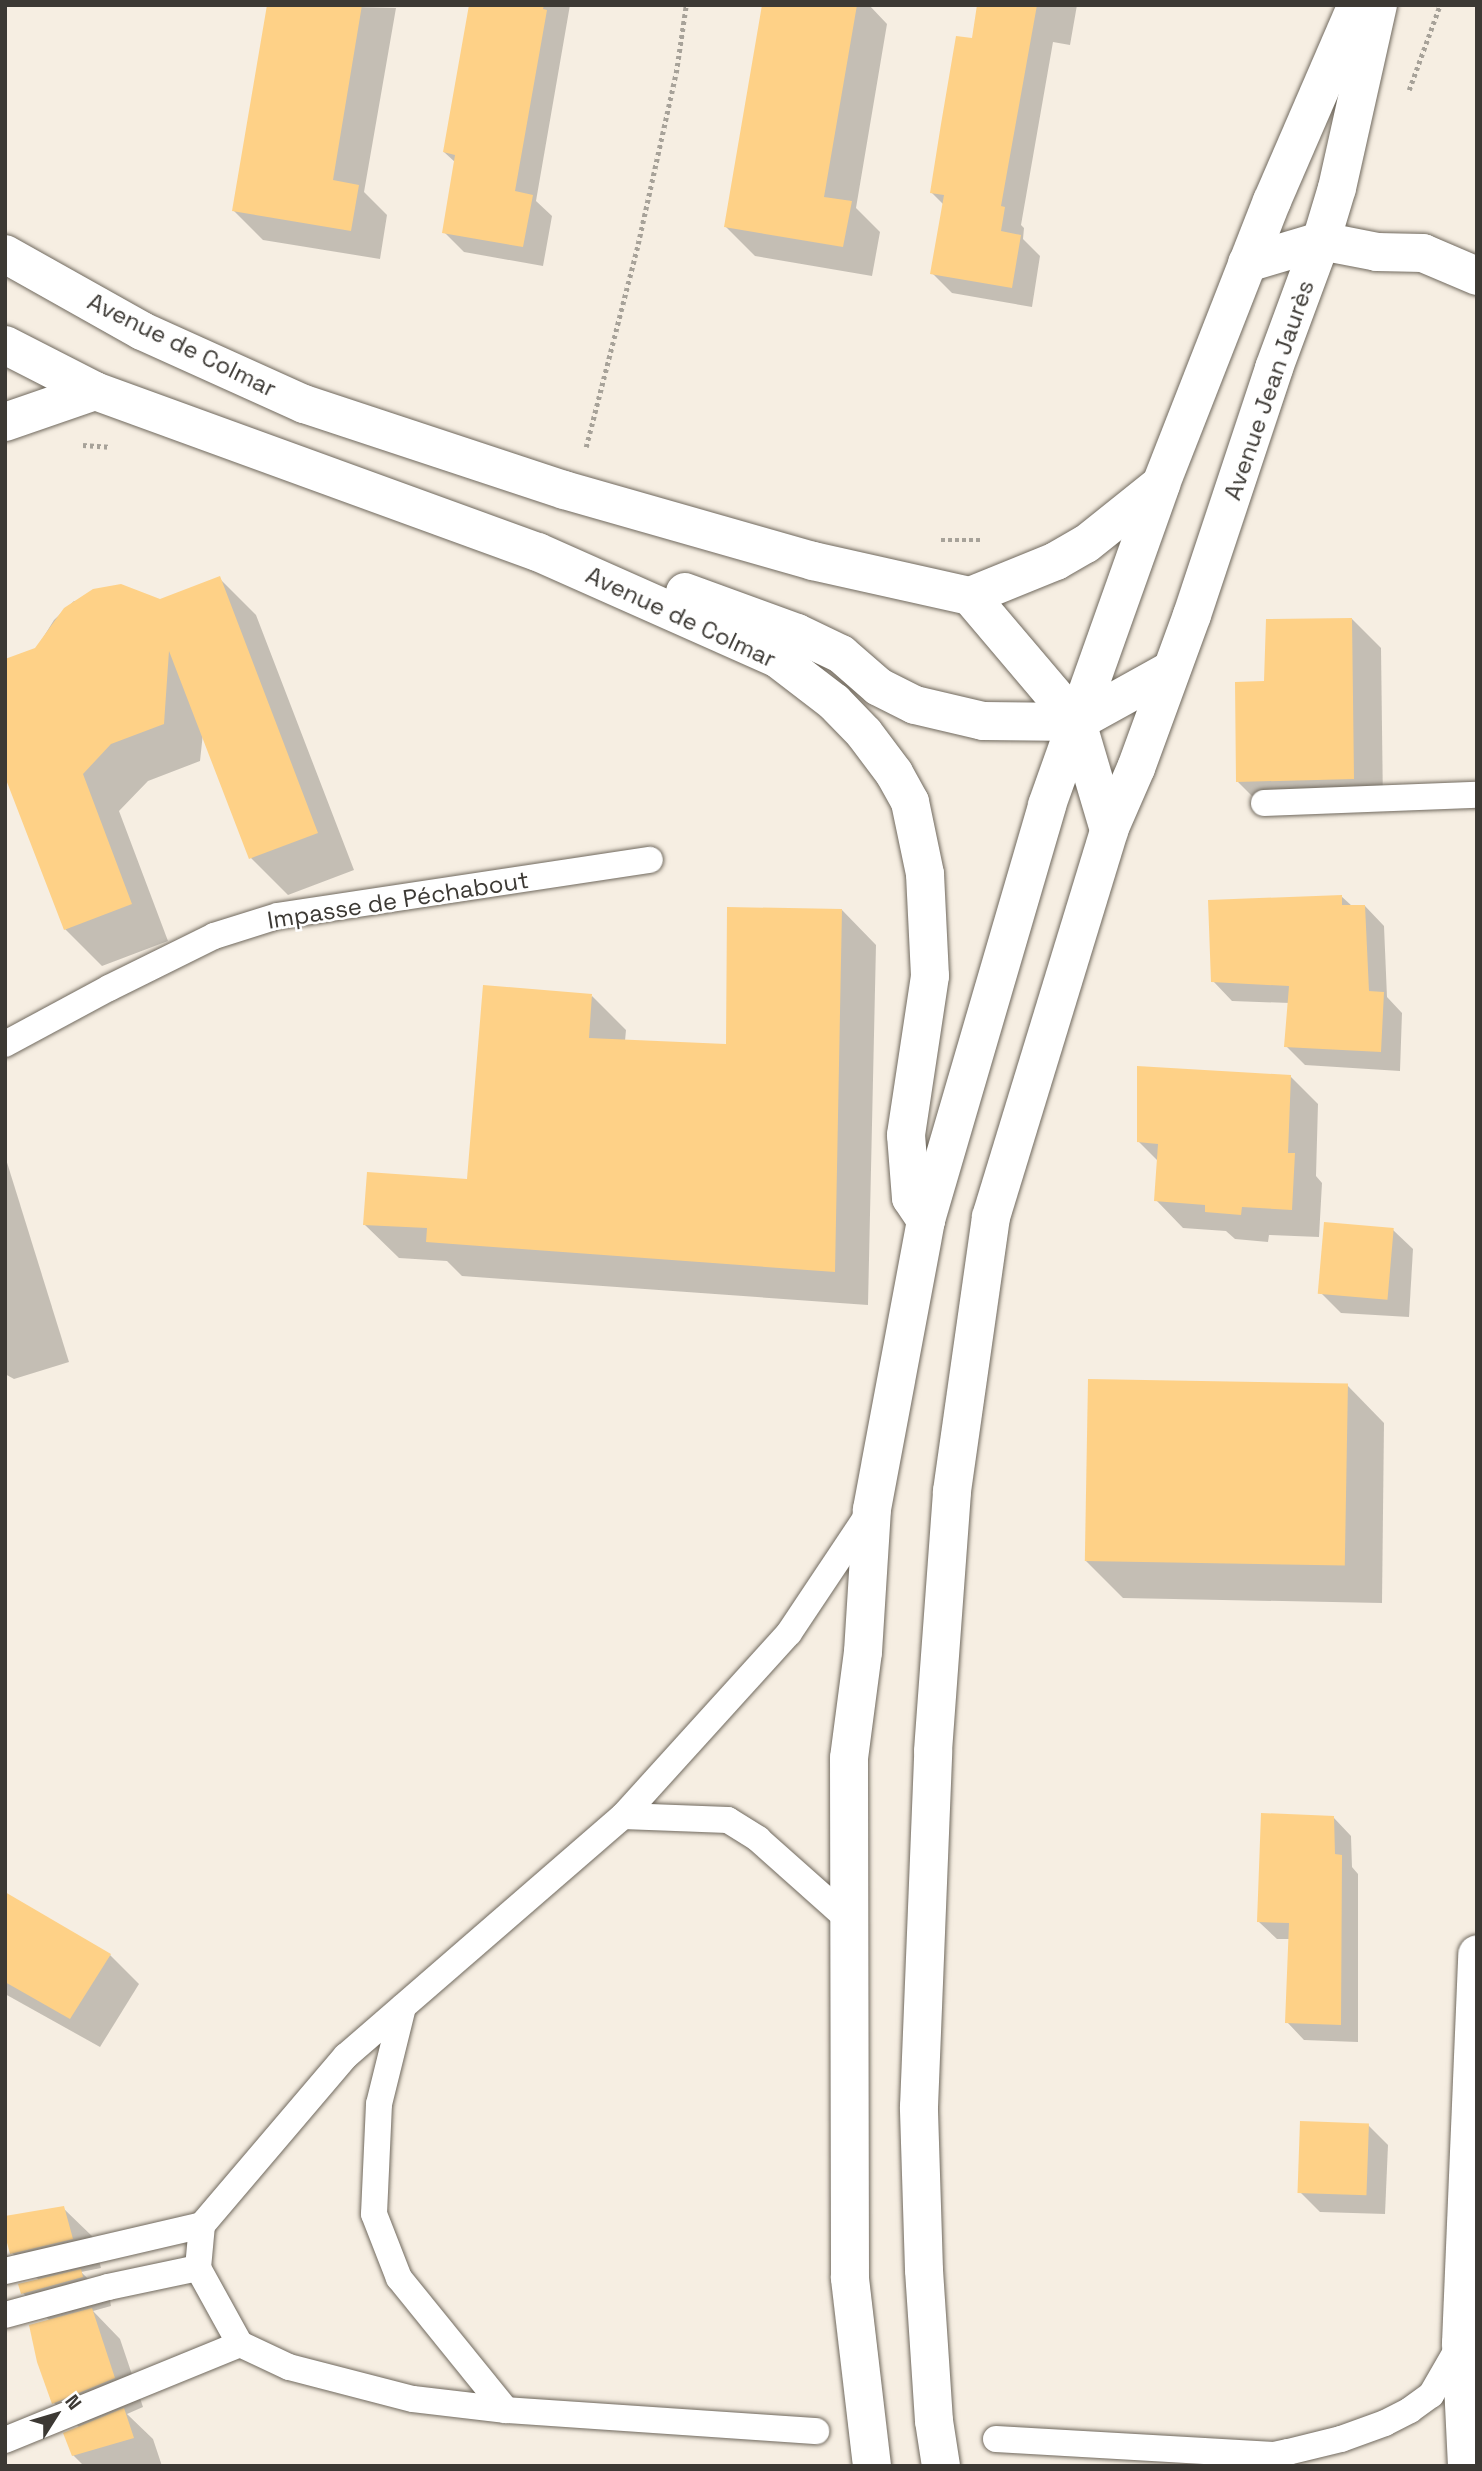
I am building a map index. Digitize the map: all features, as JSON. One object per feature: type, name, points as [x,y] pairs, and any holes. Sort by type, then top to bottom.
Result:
[{"type":"main road","points":[[872,2466],[850,2278],[849,1758],[863,1652],[872,1509],[926,1220],[1047,805],[1161,484],[1247,263],[1357,5]]},
{"type":"main road","name":"Avenue Jean Jaurès","points":[[941,2466],[934,2421],[924,2270],[919,2106],[933,1751],[951,1491],[991,1217],[1108,830],[1136,768],[1338,188],[1378,5]]},
{"type":"main road","points":[[1247,263],[1321,241],[1377,252],[1423,253],[1477,276]]},
{"type":"main road","name":"Avenue de Colmar","points":[[5,254],[142,331],[304,404],[578,494],[813,561],[970,596]]},
{"type":"main road","name":"Avenue de Colmar","points":[[5,345],[95,391],[538,552],[778,659],[834,702],[864,733],[894,773],[910,802],[925,874],[930,976],[906,1135],[911,1198],[926,1220]]},
{"type":"main road","points":[[5,422],[95,391]]},
{"type":"main road","points":[[1108,830],[1077,722],[970,596],[1056,561],[1076,550],[1161,484]]},
{"type":"main road","points":[[538,552],[642,577],[797,633],[841,654],[879,687],[915,705],[992,722],[1077,722],[1171,670]]},
{"type":"main road","points":[[1465,2465],[1461,2343],[1477,1954]]},
{"type":"lane","points":[[1264,803],[1477,795]]},
{"type":"lane","name":"Impasse de Péchabout","points":[[5,1044],[214,936],[278,916],[650,860]]},
{"type":"lane","points":[[816,2431],[506,2410],[412,2399],[289,2367],[240,2344],[198,2268],[202,2225],[346,2056],[623,1816],[789,1633],[872,1509]]},
{"type":"lane","points":[[623,1816],[728,1820],[758,1839],[849,1920]]},
{"type":"lane","points":[[403,2007],[379,2104],[374,2214],[399,2278],[506,2410]]},
{"type":"lane","points":[[5,2271],[202,2225]]},
{"type":"lane","points":[[5,2315],[108,2287],[198,2268]]},
{"type":"lane","points":[[996,2439],[1274,2455],[1341,2439],[1385,2423],[1410,2410],[1431,2395],[1461,2343]]},
{"type":"lane","points":[[5,2440],[240,2344]]},
{"type":"lane","points":[[1288,2452],[1317,2466]]},
{"type":"path","points":[[586,447],[638,244],[676,73],[686,5]]},
{"type":"path","points":[[573,443],[598,451]]},
{"type":"path","points":[[75,444],[114,447]]},
{"type":"path","points":[[931,540],[991,540]]},
{"type":"building","points":[[267,5],[362,5],[333,180],[359,185],[351,231],[232,211]]},
{"type":"building","points":[[469,5],[544,5],[543,9],[547,10],[515,191],[533,195],[523,247],[442,233],[455,155],[443,152]]},
{"type":"building","points":[[762,5],[857,5],[824,197],[852,201],[843,247],[724,227]]},
{"type":"building","points":[[977,5],[1037,5],[1001,206],[1005,207],[1001,231],[1021,235],[1012,288],[930,274],[944,195],[930,193],[956,36],[972,38]]},
{"type":"building","points":[[220,576],[318,833],[249,859],[169,651],[164,724],[111,744],[83,774],[132,904],[64,930],[5,777],[5,659],[35,648],[64,608],[93,589],[121,584],[160,599]]},
{"type":"building","points":[[1352,618],[1354,779],[1236,782],[1235,682],[1264,681],[1266,619]]},
{"type":"building","points":[[1342,895],[1342,905],[1365,905],[1369,991],[1384,992],[1381,1052],[1284,1047],[1289,986],[1211,982],[1208,900]]},
{"type":"building","points":[[727,907],[842,909],[835,1272],[426,1242],[427,1228],[363,1225],[367,1172],[467,1179],[483,985],[592,994],[589,1038],[726,1044]]},
{"type":"building","points":[[1137,1066],[1291,1075],[1288,1153],[1295,1153],[1292,1210],[1242,1207],[1241,1215],[1205,1212],[1205,1205],[1154,1201],[1158,1144],[1137,1142]]},
{"type":"building","points":[[1324,1222],[1394,1228],[1387,1300],[1318,1294]]},
{"type":"building","points":[[1088,1379],[1348,1384],[1345,1566],[1085,1561]]},
{"type":"building","points":[[1261,1813],[1334,1816],[1335,1854],[1342,1855],[1341,2025],[1285,2023],[1289,1923],[1257,1922]]},
{"type":"building","points":[[5,1892],[111,1954],[70,2019],[5,1982]]},
{"type":"building","points":[[1300,2121],[1369,2123],[1366,2195],[1297,2193]]},
{"type":"building","points":[[64,2206],[73,2239],[10,2254],[5,2235],[5,2216]]},
{"type":"building","points":[[81,2269],[83,2277],[21,2294],[18,2284]]},
{"type":"building","points":[[92,2308],[115,2378],[52,2404],[37,2362],[29,2325]]},
{"type":"building","points":[[124,2408],[134,2438],[72,2456],[63,2433]]}]
